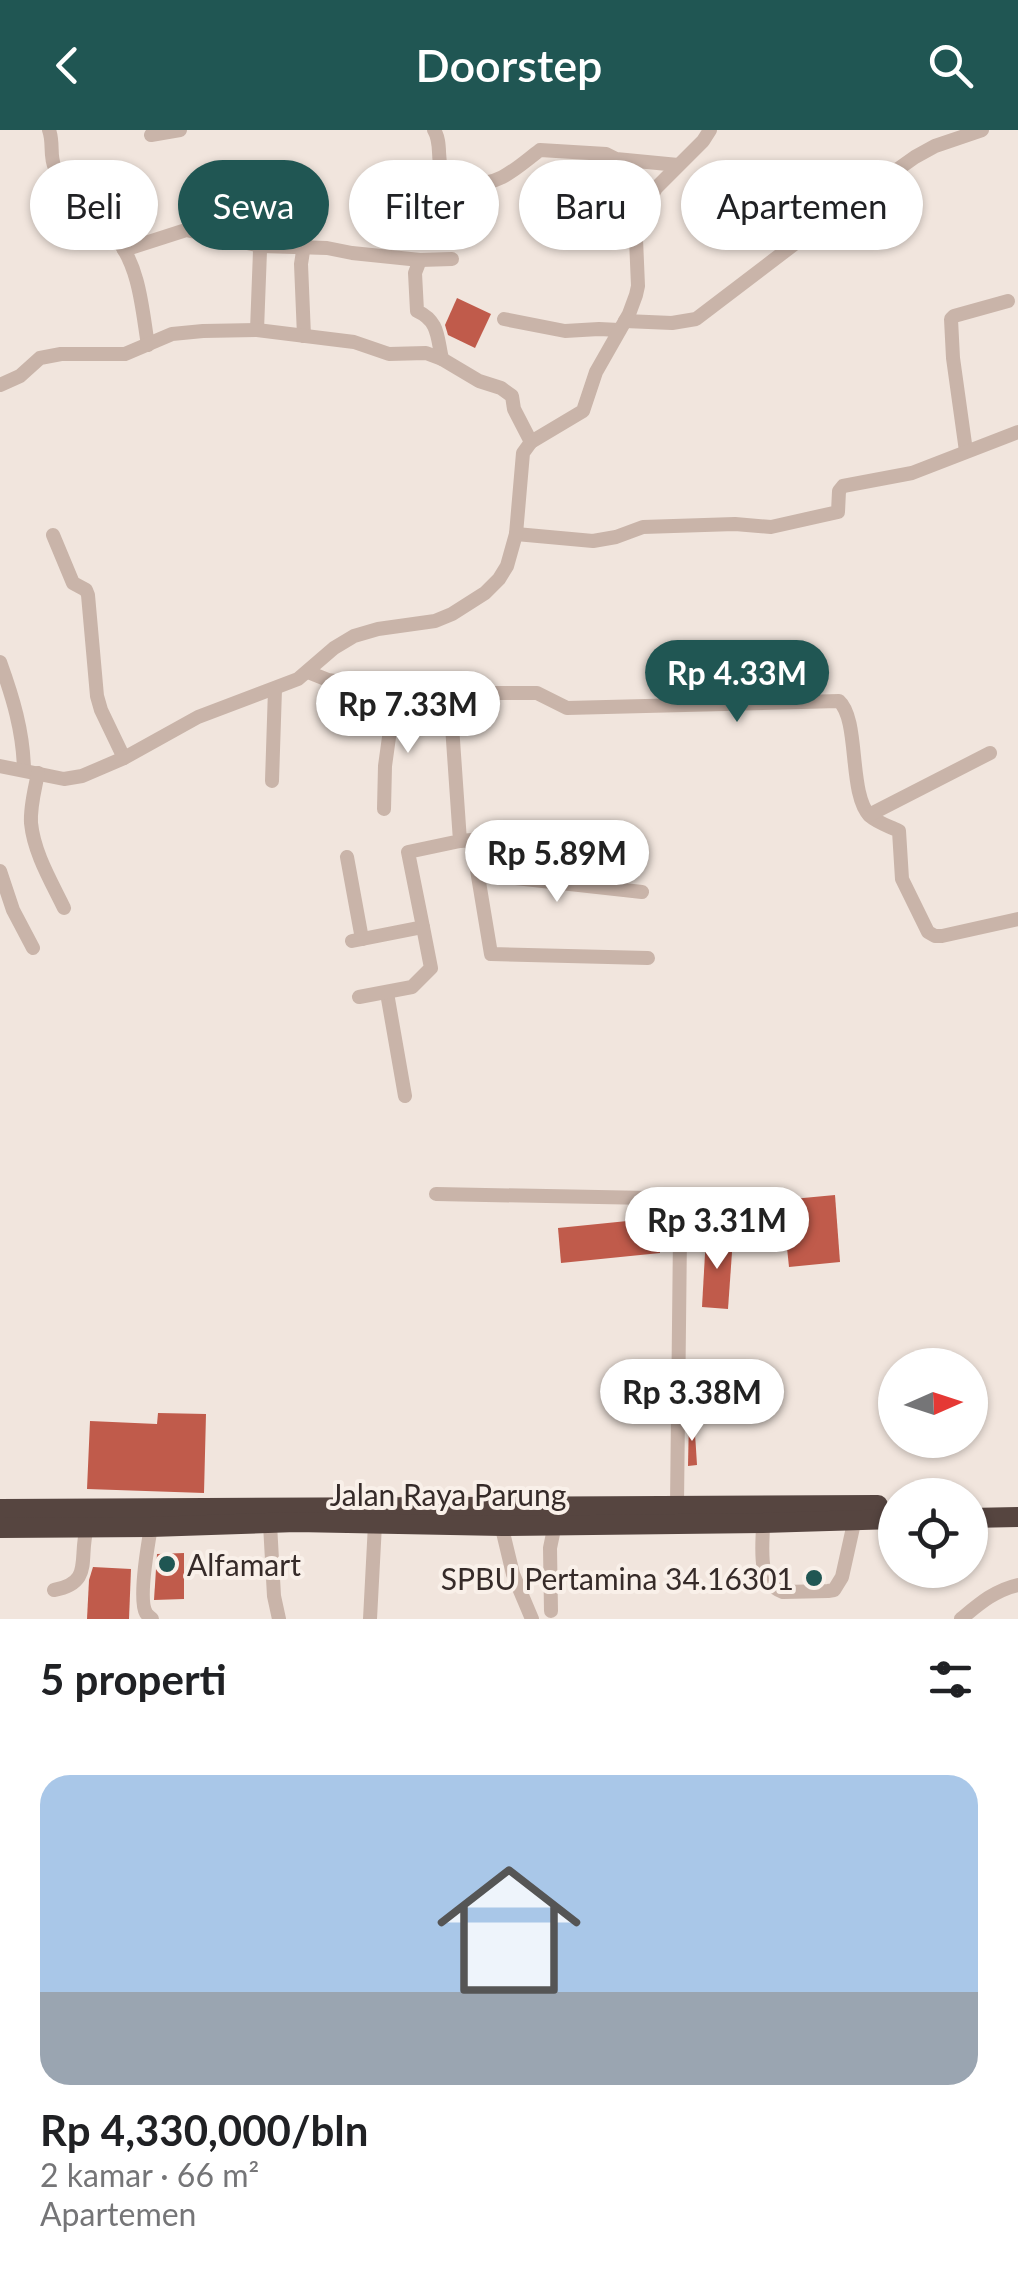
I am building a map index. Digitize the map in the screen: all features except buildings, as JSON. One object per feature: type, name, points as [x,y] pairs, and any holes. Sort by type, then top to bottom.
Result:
[{"type":"highway","points":[[988,1504],[1018,1504]]},
{"type":"highway","name":"Jalan Raya Parung","points":[[0,1528],[374,1524],[677,1505],[878,1516]]},
{"type":"highway","name":"Jalan Raya Parung","points":[[0,1509],[498,1516],[554,1524],[763,1523],[878,1508]]},
{"type":"highway","points":[[988,1518],[1018,1517]]},
{"type":"street","points":[[49,130],[54,141],[51,160]]},
{"type":"street","points":[[151,135],[180,130]]},
{"type":"street","points":[[434,130],[445,177],[455,184],[498,182],[540,150],[606,154],[616,160],[678,166]]},
{"type":"street","points":[[0,766],[76,778],[124,758],[198,718],[275,689],[308,672],[324,655],[354,636],[440,619],[485,593],[507,566],[516,534],[525,449],[583,411],[596,372],[622,326],[638,286],[636,239],[642,213],[656,188],[710,130]]},
{"type":"street","points":[[504,319],[565,330],[696,320],[822,223],[915,158],[982,130]]},
{"type":"street","points":[[329,248],[420,260],[452,259]]},
{"type":"street","points":[[124,250],[139,291],[148,344]]},
{"type":"street","points":[[256,330],[260,250]]},
{"type":"street","points":[[302,250],[304,336]]},
{"type":"street","points":[[420,260],[415,273],[418,311],[434,322],[442,358]]},
{"type":"street","points":[[966,451],[951,319],[1008,301]]},
{"type":"street","points":[[0,384],[20,376],[40,358],[125,354],[172,334],[256,330],[354,342],[389,354],[426,353],[442,358],[512,396],[514,409],[532,442]]},
{"type":"street","points":[[516,534],[593,541],[643,527],[789,524],[838,512],[843,486],[912,473],[1018,432]]},
{"type":"street","points":[[53,535],[73,584],[88,595],[97,696],[124,758]]},
{"type":"street","points":[[0,662],[31,771],[33,835],[64,908]]},
{"type":"street","points":[[308,672],[328,680],[377,688],[406,711],[422,714],[433,711],[450,697],[480,694],[540,694],[560,706],[574,708],[839,701],[847,711],[866,810],[899,831],[902,879],[931,934],[942,936],[1018,919]]},
{"type":"street","points":[[272,781],[275,689]]},
{"type":"street","points":[[450,697],[460,841]]},
{"type":"street","points":[[384,809],[394,701]]},
{"type":"street","points":[[870,815],[990,754]]},
{"type":"street","points":[[359,997],[412,987],[431,968],[408,852],[460,841],[472,840],[491,954],[648,958]]},
{"type":"street","points":[[348,857],[357,940],[423,928]]},
{"type":"street","points":[[0,872],[16,918],[34,948]]},
{"type":"street","points":[[478,874],[642,892]]},
{"type":"street","points":[[387,994],[404,1096]]},
{"type":"street","points":[[436,1194],[650,1198],[663,1201],[671,1209],[680,1235],[677,1505]]},
{"type":"street","points":[[763,1523],[764,1568],[770,1585],[783,1592],[828,1591],[834,1590],[842,1577],[856,1512]]},
{"type":"street","points":[[498,1516],[513,1574],[532,1619]]},
{"type":"street","points":[[270,1524],[279,1619]]},
{"type":"street","points":[[370,1619],[374,1524]]},
{"type":"street","points":[[551,1611],[550,1548],[554,1524]]},
{"type":"street","points":[[151,1527],[144,1604],[152,1619]]},
{"type":"street","points":[[54,1590],[74,1585],[81,1576],[86,1528]]},
{"type":"street","points":[[962,1619],[990,1596],[1018,1585]]},
{"type":"place","name":"Alfamart","points":[[167,1564]]},
{"type":"place","name":"SPBU Pertamina 34.16301","points":[[814,1578]]}]
